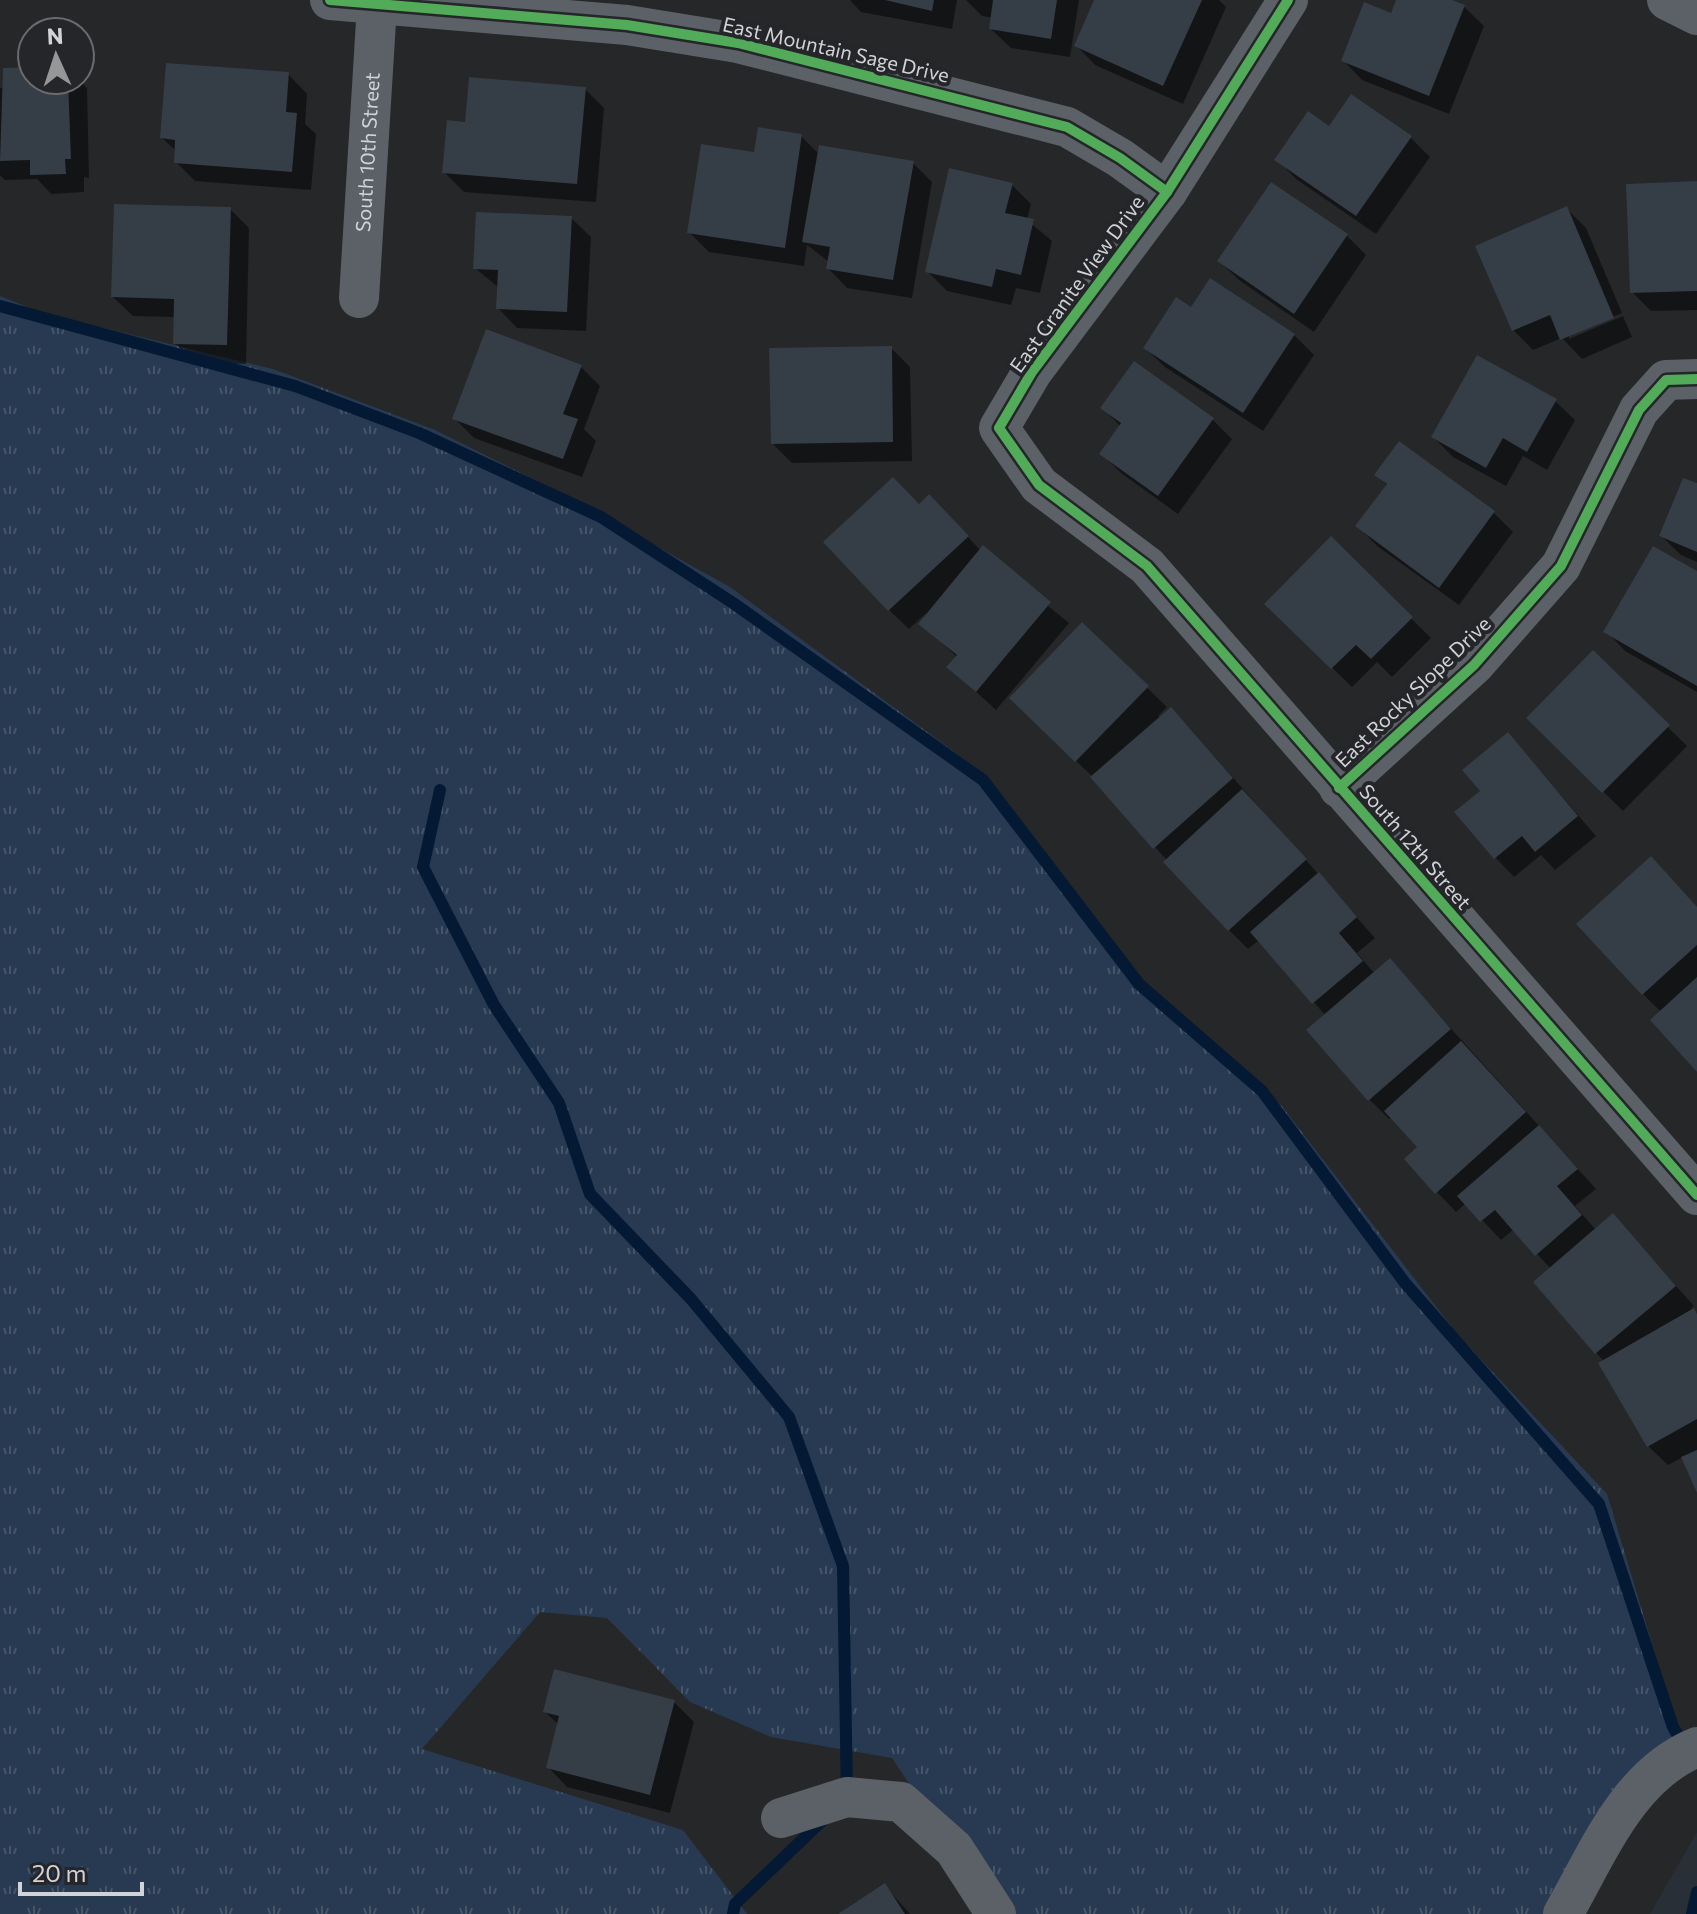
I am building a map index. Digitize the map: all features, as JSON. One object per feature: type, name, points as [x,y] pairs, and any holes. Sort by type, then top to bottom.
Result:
[{"type":"street","name":"East Mountain Sage Drive","points":[[330,0],[627,25],[738,43],[1067,127],[1120,158],[1167,192]]},
{"type":"street","name":"East Granite View Drive","points":[[999,428],[1032,372],[1167,192],[1288,0]]},
{"type":"street","points":[[1667,0],[1697,15]]},
{"type":"street","name":"South 10th Street","points":[[359,298],[377,5]]},
{"type":"street","name":"East Rocky Slope Drive","points":[[1339,788],[1474,665],[1561,566],[1639,410],[1681,379]]},
{"type":"street","name":"South 12th Street","points":[[999,428],[1039,485],[1147,566],[1697,1195]]},
{"type":"street","points":[[1563,1914],[1630,1796],[1676,1755],[1697,1747]]},
{"type":"street","points":[[781,1818],[847,1797],[901,1802],[954,1849],[996,1914]]},
{"type":"shaded area","points":[[1697,1832],[1697,1914],[1650,1914]]},
{"type":"green space","points":[[0,296],[42,313],[273,369],[435,430],[549,487],[730,587],[979,770],[1160,1004],[1281,1105],[1457,1334],[1607,1494],[1668,1697],[1676,1755],[1563,1914],[996,1914],[892,1758],[771,1737],[690,1702],[607,1618],[540,1612],[422,1749],[683,1830],[747,1914],[0,1914]]},
{"type":"building","points":[[885,0],[934,0],[932,11]]},
{"type":"building","points":[[993,0],[1057,0],[1051,39],[989,29]]},
{"type":"building","points":[[1094,0],[1202,0],[1163,86],[1074,46]]},
{"type":"building","points":[[1396,0],[1452,0],[1465,5],[1429,96],[1341,61],[1364,2],[1391,13]]},
{"type":"building","points":[[166,63],[289,72],[286,112],[297,113],[292,172],[174,163],[175,140],[160,138]]},
{"type":"building","points":[[3,68],[16,68],[16,96],[69,96],[71,159],[65,159],[66,174],[30,175],[30,160],[0,161]]},
{"type":"building","points":[[469,77],[586,87],[577,184],[442,173],[447,120],[465,122]]},
{"type":"building","points":[[1351,94],[1412,136],[1356,216],[1274,160],[1308,111],[1329,126]]},
{"type":"building","points":[[758,127],[802,134],[785,248],[687,233],[701,144],[754,152]]},
{"type":"building","points":[[819,145],[914,161],[893,280],[826,269],[830,247],[802,242]]},
{"type":"building","points":[[949,168],[1013,183],[1005,213],[1034,219],[1021,275],[996,269],[992,287],[925,272]]},
{"type":"building","points":[[1697,181],[1697,291],[1630,293],[1626,184]]},
{"type":"building","points":[[1271,182],[1348,234],[1294,314],[1217,261]]},
{"type":"building","points":[[114,204],[231,207],[227,345],[173,344],[174,299],[111,297]]},
{"type":"building","points":[[1567,206],[1614,318],[1560,340],[1550,315],[1512,331],[1475,246]]},
{"type":"building","points":[[476,212],[572,216],[567,312],[496,309],[498,270],[473,269]]},
{"type":"building","points":[[1210,278],[1295,334],[1243,413],[1143,348],[1176,297],[1191,307]]},
{"type":"building","points":[[486,329],[582,365],[563,414],[578,419],[563,459],[452,419]]},
{"type":"building","points":[[892,346],[893,442],[771,444],[769,348]]},
{"type":"building","points":[[1477,355],[1557,399],[1527,452],[1503,438],[1486,468],[1431,437]]},
{"type":"building","points":[[1134,361],[1214,418],[1158,496],[1099,454],[1121,423],[1100,408]]},
{"type":"building","points":[[1399,441],[1495,511],[1439,588],[1355,526],[1387,484],[1374,475]]},
{"type":"building","points":[[893,477],[919,504],[929,494],[969,536],[888,611],[823,542]]},
{"type":"building","points":[[1683,478],[1697,483],[1697,552],[1659,536]]},
{"type":"building","points":[[1331,536],[1413,617],[1371,659],[1356,645],[1331,669],[1264,604]]},
{"type":"building","points":[[983,545],[1051,602],[976,692],[946,667],[957,655],[918,624]]},
{"type":"building","points":[[1653,546],[1697,571],[1697,686],[1603,632]]},
{"type":"building","points":[[1082,622],[1149,686],[1075,762],[1009,698]]},
{"type":"building","points":[[1593,650],[1670,725],[1602,793],[1526,718]]},
{"type":"building","points":[[1171,707],[1233,778],[1153,849],[1090,777]]},
{"type":"building","points":[[1508,732],[1578,816],[1535,852],[1522,836],[1494,859],[1454,812],[1480,791],[1462,770]]},
{"type":"building","points":[[1242,789],[1307,859],[1228,931],[1163,862]]},
{"type":"building","points":[[1651,856],[1697,907],[1697,945],[1642,995],[1576,924]]},
{"type":"building","points":[[1319,872],[1357,917],[1339,933],[1363,961],[1312,1004],[1250,932]]},
{"type":"building","points":[[1390,958],[1451,1029],[1368,1101],[1306,1030]]},
{"type":"building","points":[[1697,977],[1697,1072],[1650,1020]]},
{"type":"building","points":[[1461,1041],[1526,1112],[1435,1194],[1404,1159],[1417,1147],[1384,1111]]},
{"type":"building","points":[[1539,1125],[1578,1169],[1557,1186],[1582,1215],[1535,1256],[1495,1210],[1480,1222],[1457,1196]]},
{"type":"building","points":[[1613,1213],[1676,1286],[1595,1354],[1533,1282]]},
{"type":"building","points":[[1694,1308],[1697,1314],[1697,1419],[1647,1447],[1598,1363]]},
{"type":"building","points":[[1697,1450],[1697,1493],[1681,1457]]},
{"type":"building","points":[[554,1669],[675,1700],[650,1795],[546,1768],[559,1716],[543,1712]]},
{"type":"building","points":[[885,1883],[905,1914],[838,1914]]},
{"type":"waterway","points":[[0,306],[295,386],[419,433],[601,517],[733,603],[983,780],[1139,984],[1262,1091],[1405,1283],[1599,1504],[1673,1727],[1684,1746]]},
{"type":"waterway","points":[[440,790],[423,867],[494,1005],[559,1103],[590,1194],[691,1299],[789,1417],[843,1566],[847,1793]]},
{"type":"waterway","points":[[733,1914],[735,1904],[825,1818]]},
{"type":"waterway","points":[[1692,1914],[1697,1892]]},
{"type":"cycle path","points":[[330,0],[627,25],[738,43],[1067,127],[1120,158],[1167,192]]},
{"type":"cycle path","points":[[1288,0],[1167,192],[1032,372],[999,428],[1039,485],[1147,566],[1697,1195]]},
{"type":"cycle path","points":[[1339,788],[1474,665],[1561,566],[1639,410],[1666,380],[1697,379]]}]
